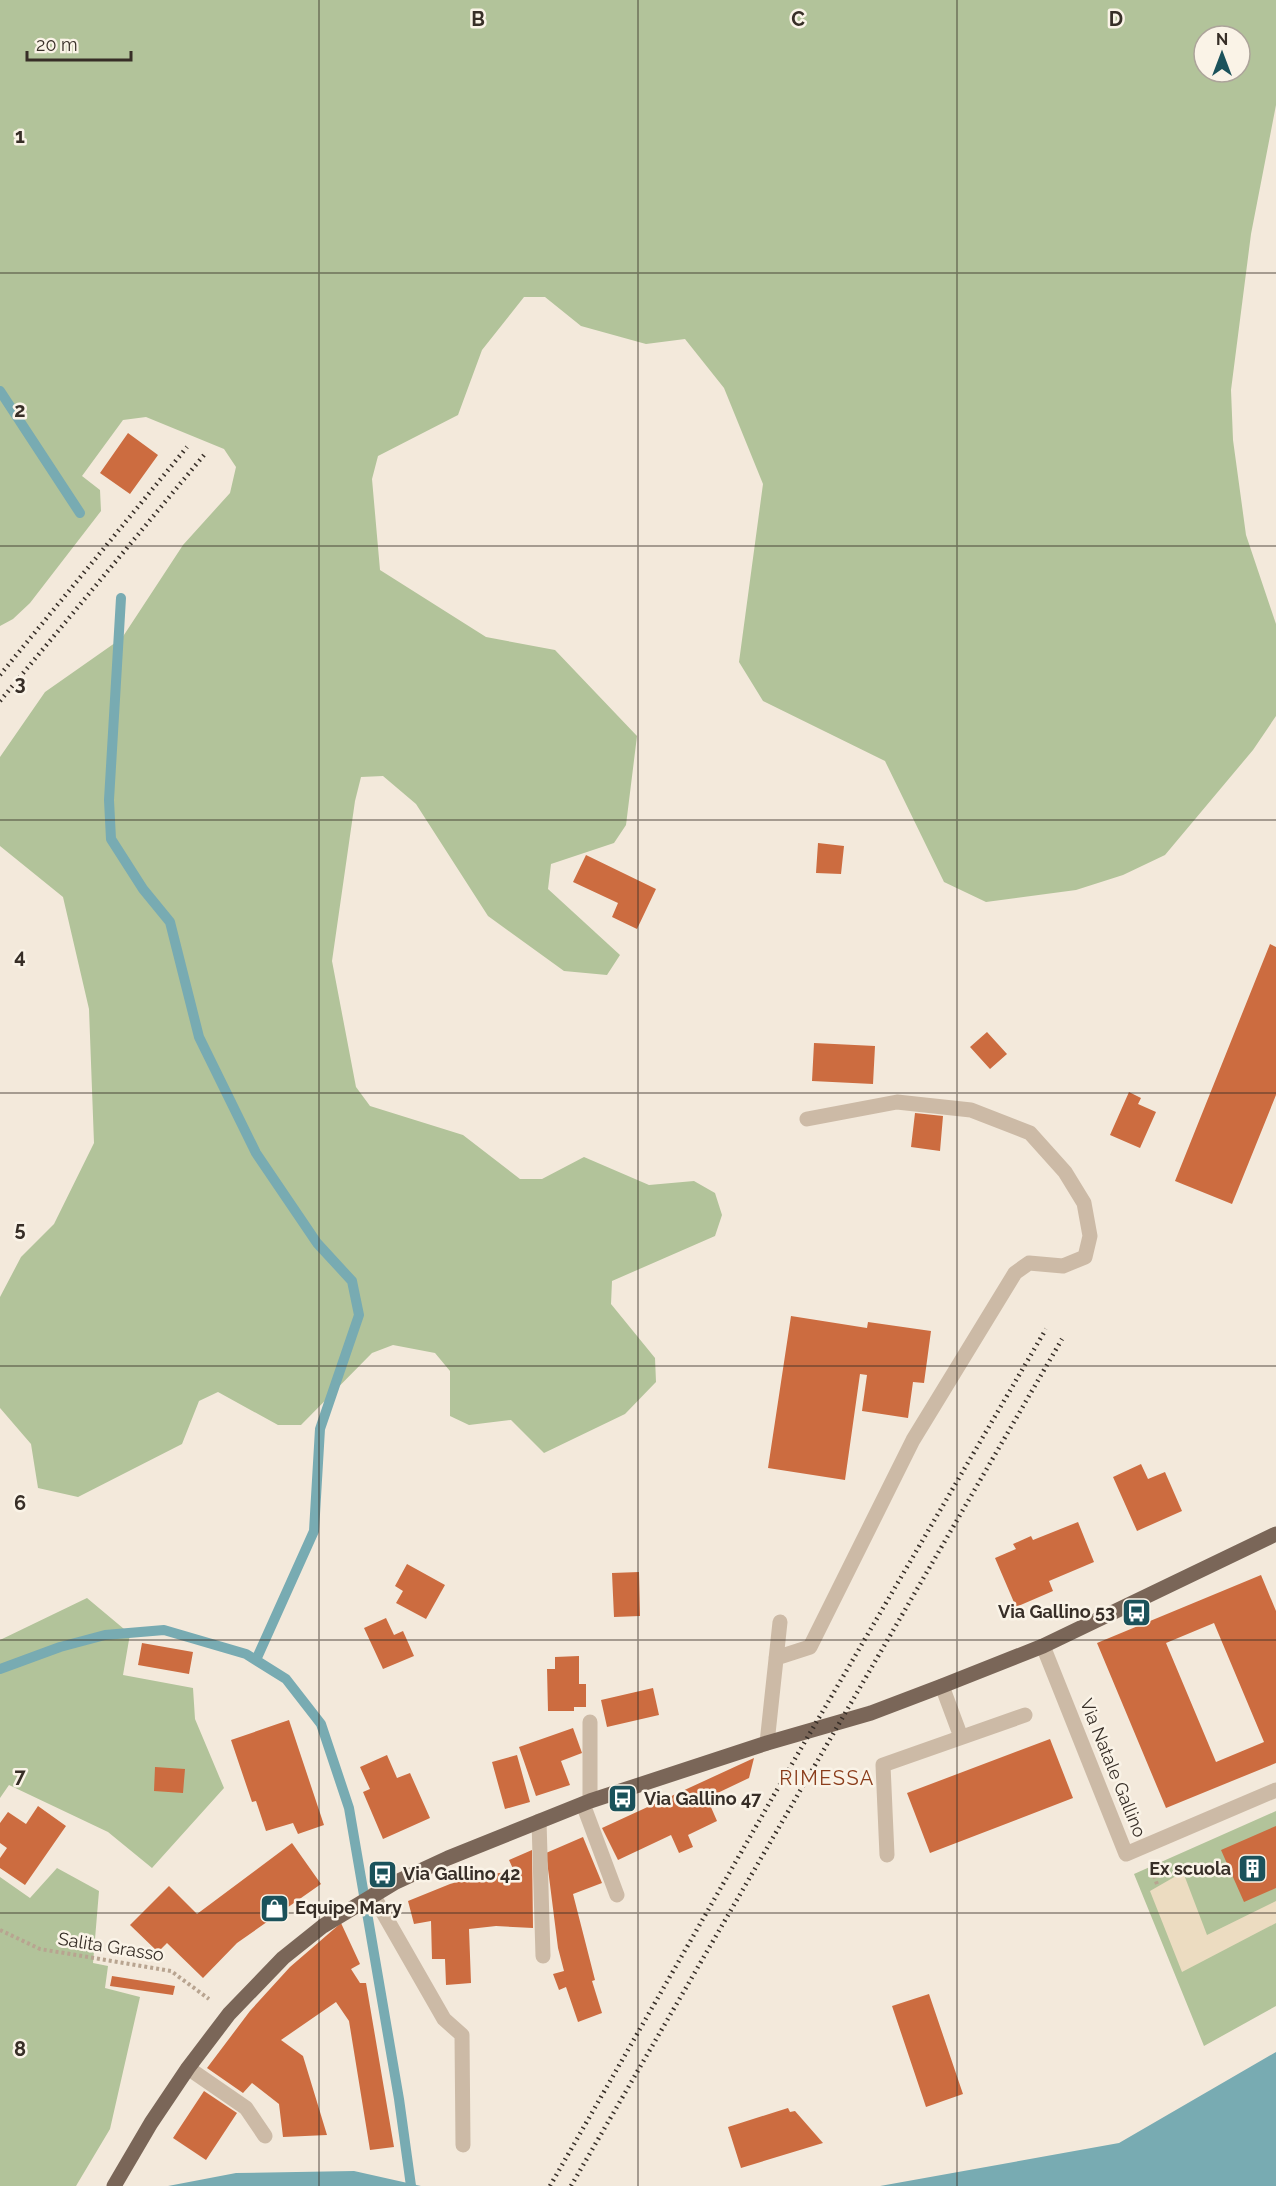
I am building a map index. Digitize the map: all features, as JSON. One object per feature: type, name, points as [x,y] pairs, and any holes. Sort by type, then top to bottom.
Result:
[{"type":"main road","points":[[114,2186],[151,2123],[188,2068],[229,2014],[283,1958],[323,1926],[394,1883],[448,1858],[587,1803],[767,1743],[871,1713],[942,1686],[1043,1646],[1276,1534]]},
{"type":"street","points":[[776,1658],[810,1647],[913,1440],[1015,1273],[1029,1263],[1063,1266],[1085,1257],[1090,1236],[1084,1203],[1065,1172],[1030,1132],[971,1110],[897,1102],[807,1119]]},
{"type":"street","points":[[767,1743],[780,1622]]},
{"type":"street","name":"Via Natale Gallino","points":[[1043,1646],[1126,1854],[1276,1790]]},
{"type":"street","points":[[942,1686],[961,1737]]},
{"type":"street","points":[[887,1855],[883,1765],[1025,1715]]},
{"type":"street","points":[[590,1722],[587,1803],[617,1895]]},
{"type":"street","points":[[539,1821],[543,1956]]},
{"type":"street","points":[[373,1895],[444,2019],[462,2035],[463,2145]]},
{"type":"street","points":[[188,2068],[246,2108],[265,2136]]},
{"type":"path","name":"Salita Grasso","points":[[0,1930],[40,1949],[171,1971],[212,2001]]},
{"type":"green space","points":[[0,0],[1276,0],[1276,105],[1251,234],[1231,390],[1233,440],[1246,535],[1276,624],[1276,716],[1253,750],[1165,855],[1123,875],[1076,890],[986,902],[944,882],[885,761],[763,701],[739,662],[763,484],[724,388],[685,339],[646,344],[581,326],[545,297],[524,297],[482,350],[458,415],[378,456],[372,479],[380,570],[486,637],[555,650],[637,736],[626,825],[614,843],[551,864],[548,889],[620,955],[607,975],[564,971],[488,916],[416,804],[383,776],[361,777],[355,801],[332,961],[356,1087],[370,1106],[463,1135],[520,1179],[542,1179],[584,1157],[649,1185],[694,1181],[715,1193],[722,1215],[715,1236],[612,1281],[611,1304],[655,1358],[656,1382],[625,1414],[544,1453],[511,1420],[469,1425],[450,1416],[450,1371],[435,1353],[393,1345],[372,1353],[301,1425],[278,1425],[218,1392],[199,1401],[182,1444],[78,1497],[38,1488],[31,1444],[0,1408],[0,1297],[21,1257],[54,1224],[94,1143],[89,1009],[63,897],[0,846],[0,757],[45,692],[122,638],[183,545],[230,493],[236,467],[224,449],[146,417],[123,420],[82,476],[100,490],[101,511],[30,603],[13,619],[0,626]]},
{"type":"green space","points":[[87,1598],[130,1634],[123,1675],[193,1688],[195,1719],[224,1788],[152,1868],[108,1832],[9,1785],[0,1798],[0,1640]]},
{"type":"green space","points":[[1276,1811],[1276,2006],[1204,2046],[1134,1874]]},
{"type":"green space","points":[[57,1868],[99,1891],[93,1963],[108,1966],[105,1988],[140,1997],[110,2129],[76,2186],[0,2186],[0,1877],[30,1898]]},
{"type":"shaded area","points":[[1183,1872],[1207,1935],[1276,1901],[1276,1923],[1182,1972],[1150,1891]]},
{"type":"water","points":[[1276,2052],[1276,2186],[880,2186],[1119,2143]]},
{"type":"water","points":[[354,2171],[421,2186],[168,2186],[236,2173]]},
{"type":"building","points":[[128,433],[158,455],[130,494],[100,473]]},
{"type":"building","points":[[818,843],[844,846],[841,874],[816,873]]},
{"type":"building","points":[[586,855],[656,889],[637,929],[612,917],[618,903],[573,882]]},
{"type":"building","points":[[1270,944],[1276,947],[1276,1095],[1232,1204],[1175,1181]]},
{"type":"building","points":[[987,1032],[1007,1054],[990,1069],[970,1047]]},
{"type":"building","points":[[814,1043],[875,1046],[873,1084],[812,1081]]},
{"type":"building","points":[[1129,1092],[1141,1098],[1138,1104],[1156,1112],[1140,1148],[1110,1135]]},
{"type":"building","points":[[915,1113],[943,1116],[940,1151],[911,1147]]},
{"type":"building","points":[[791,1316],[867,1328],[868,1322],[931,1331],[924,1383],[913,1382],[908,1418],[862,1411],[867,1375],[860,1374],[845,1480],[768,1468]]},
{"type":"building","points":[[1141,1464],[1148,1479],[1165,1472],[1182,1511],[1137,1531],[1113,1477]]},
{"type":"building","points":[[1078,1522],[1094,1562],[1049,1581],[1053,1591],[1016,1607],[995,1558],[1016,1549],[1013,1544],[1031,1536],[1033,1540]]},
{"type":"building","points":[[407,1564],[445,1585],[426,1619],[396,1603],[403,1591],[395,1586]]},
{"type":"building","points":[[639,1572],[640,1616],[614,1617],[612,1573]]},
{"type":"building","points":[[1261,1575],[1276,1611],[1276,1763],[1166,1808],[1097,1643]],"holes":[[[1214,1623],[1264,1742],[1216,1762],[1166,1643]]]},
{"type":"building","points":[[386,1618],[394,1635],[403,1631],[414,1656],[383,1669],[364,1628]]},
{"type":"building","points":[[142,1643],[193,1652],[189,1674],[138,1665]]},
{"type":"building","points":[[579,1656],[579,1684],[586,1684],[586,1707],[574,1707],[574,1711],[548,1711],[547,1669],[555,1669],[555,1657]]},
{"type":"building","points":[[653,1688],[659,1715],[607,1727],[601,1700]]},
{"type":"building","points":[[289,1720],[324,1825],[298,1834],[293,1823],[266,1831],[256,1801],[252,1802],[231,1740]]},
{"type":"building","points":[[573,1728],[582,1753],[561,1761],[570,1785],[536,1796],[519,1747]]},
{"type":"building","points":[[1050,1739],[1073,1798],[930,1853],[907,1793]]},
{"type":"building","points":[[387,1755],[397,1778],[410,1773],[430,1818],[383,1839],[363,1792],[370,1789],[360,1767]]},
{"type":"building","points":[[517,1755],[530,1802],[505,1809],[492,1762]]},
{"type":"building","points":[[754,1758],[749,1778],[707,1798],[717,1821],[688,1835],[693,1847],[679,1853],[671,1835],[618,1860],[602,1828]]},
{"type":"building","points":[[155,1767],[185,1769],[183,1793],[154,1791]]},
{"type":"building","points":[[38,1806],[66,1826],[25,1885],[0,1868],[0,1858],[7,1848],[0,1843],[0,1823],[8,1812],[26,1824]]},
{"type":"building","name":"Ex scuola","points":[[1276,1826],[1276,1888],[1244,1902],[1221,1850]]},
{"type":"building","points":[[583,1837],[602,1883],[573,1894],[595,1980],[592,1981],[602,2013],[578,2022],[566,1987],[559,1990],[553,1974],[564,1971],[558,1948],[546,1853]]},
{"type":"building","points":[[292,1843],[321,1884],[237,1943],[203,1978],[167,1943],[158,1952],[130,1925],[169,1886],[197,1914]]},
{"type":"building","points":[[532,1850],[533,1928],[496,1926],[469,1929],[471,1983],[446,1985],[445,1959],[432,1959],[431,1921],[414,1924],[408,1901],[450,1884],[478,1876],[514,1871],[509,1860]]},
{"type":"building","points":[[341,1923],[360,1964],[351,1969],[360,1983],[366,1983],[394,2147],[370,2150],[349,2021],[336,2002],[281,2040],[303,2056],[327,2135],[283,2137],[279,2104],[252,2083],[243,2093],[207,2068],[250,2011],[290,1967]]},
{"type":"building","points":[[112,1976],[175,1986],[173,1995],[110,1986]]},
{"type":"building","points":[[929,1994],[963,2094],[926,2107],[892,2006]]},
{"type":"building","points":[[204,2091],[237,2113],[206,2160],[173,2138]]},
{"type":"building","points":[[788,2108],[790,2112],[795,2111],[823,2143],[741,2168],[728,2127]]},
{"type":"waterway","points":[[0,391],[80,513]]},
{"type":"waterway","points":[[121,598],[109,800],[111,839],[143,889],[170,922],[199,1037],[256,1153],[317,1243],[352,1281],[359,1315],[320,1429],[314,1531],[256,1660]]},
{"type":"waterway","points":[[0,1669],[60,1647],[105,1635],[164,1630],[246,1654],[286,1679],[321,1724],[349,1808],[399,2099],[411,2186]]},
{"type":"railway","points":[[0,675],[187,447]]},
{"type":"railway","points":[[0,701],[204,455]]},
{"type":"railway","points":[[550,2186],[782,1781],[1046,1329]]},
{"type":"railway","points":[[571,2186],[1062,1339]]},
{"type":"place","name":"Via Gallino 53","points":[[1136,1612]]},
{"type":"place","name":"Via Gallino 47","points":[[623,1799]]},
{"type":"place","name":"Ex scuola","points":[[1252,1869]]},
{"type":"place","name":"Via Gallino 42","points":[[382,1874]]},
{"type":"place","name":"Equipe Mary","points":[[274,1908]]},
{"type":"district","name":"RIMESSA","points":[[827,1778]]}]
